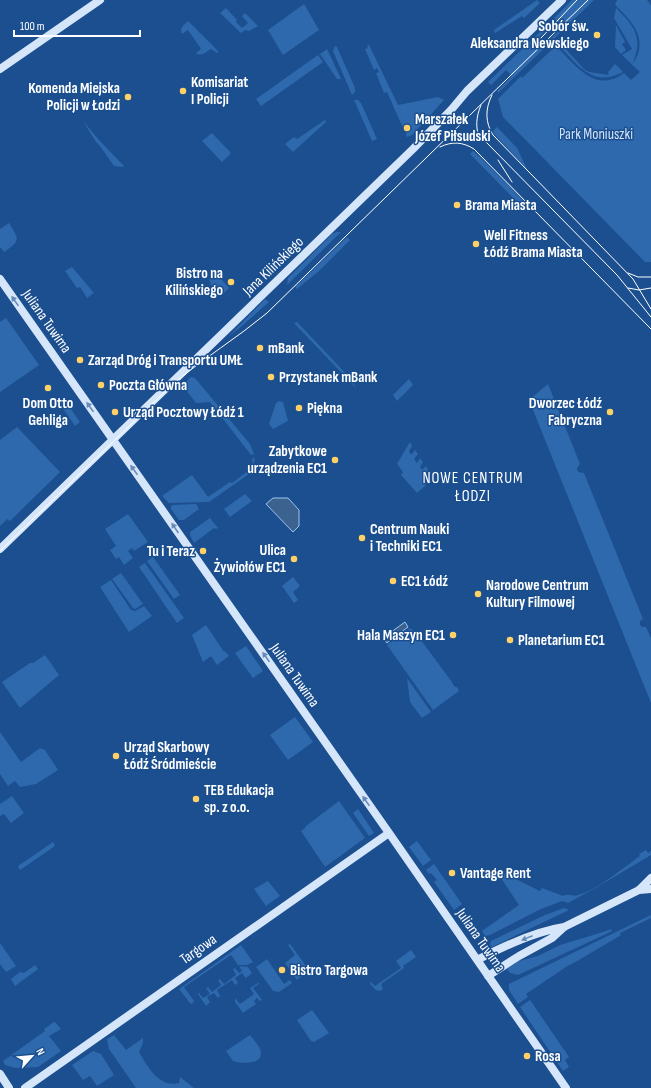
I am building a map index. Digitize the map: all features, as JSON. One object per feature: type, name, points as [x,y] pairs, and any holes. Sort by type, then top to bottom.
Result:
[{"type":"street","points":[[0,69],[100,0]]},
{"type":"street","name":"Jana Kilińskiego","points":[[0,549],[408,154],[468,91],[562,0]]},
{"type":"street","name":"Juliana Tuwima","points":[[0,279],[566,1088]]},
{"type":"street","name":"Targowa","points":[[25,1088],[389,833]]},
{"type":"street","points":[[488,976],[519,956],[552,938],[564,927],[639,890],[651,878]]},
{"type":"street","points":[[639,890],[651,889]]},
{"type":"street","points":[[477,960],[549,929],[564,927]]},
{"type":"street","points":[[0,1074],[10,1088]]},
{"type":"green space","points":[[537,0],[540,3],[524,18],[522,16],[495,33],[494,30]]},
{"type":"green space","points":[[572,0],[594,0],[564,29],[554,18]]},
{"type":"green space","name":"Park Moniuszki","points":[[617,0],[647,0],[651,5],[651,262],[645,262],[503,117],[498,99],[521,76],[522,78],[564,38],[565,39],[558,48],[587,75],[596,79],[604,80],[614,79],[624,73],[631,80],[640,72],[622,55],[632,49],[614,18],[616,8],[632,26],[637,37],[637,49],[633,64],[638,55],[639,39],[633,25],[615,5]]},
{"type":"green space","points":[[304,4],[319,30],[283,55],[268,30]]},
{"type":"green space","points":[[226,8],[242,28],[248,23],[242,16],[245,13],[258,26],[249,31],[245,30],[241,33],[220,13]]},
{"type":"green space","points":[[188,21],[219,52],[217,53],[211,49],[206,53],[196,53],[201,49],[188,30],[182,34],[181,32],[182,27]]},
{"type":"green space","points":[[548,24],[551,24],[536,41],[542,47],[558,32],[560,33],[498,93],[497,91],[512,76],[506,70],[491,85],[488,82]]},
{"type":"green space","points":[[616,25],[625,42],[622,44],[626,50],[621,54],[615,47]]},
{"type":"green space","points":[[369,45],[398,105],[438,97],[444,100],[412,135],[407,137],[405,131],[409,129],[408,126],[403,128],[387,92],[384,93],[376,73],[379,72],[377,68],[374,70],[365,49],[368,48],[367,46]]},
{"type":"green space","points":[[562,45],[585,70],[589,72],[609,75],[608,72],[615,64],[623,72],[603,78],[587,73],[560,47]]},
{"type":"green space","points":[[335,46],[337,47],[355,88],[355,92],[352,95],[333,51]]},
{"type":"green space","points":[[327,49],[341,79],[337,79],[320,54]]},
{"type":"green space","points":[[318,55],[323,62],[261,106],[256,99]]},
{"type":"green space","points":[[354,100],[358,100],[361,103],[377,139],[372,141]]},
{"type":"green space","points":[[325,120],[326,122],[293,152],[285,144],[294,137],[297,139]]},
{"type":"green space","points":[[83,121],[124,166],[114,166],[96,142]]},
{"type":"green space","points":[[497,127],[517,148],[527,169],[495,135],[493,131]]},
{"type":"green space","points":[[212,133],[231,153],[222,162],[202,141]]},
{"type":"green space","points":[[473,151],[529,206],[522,207],[470,154]]},
{"type":"green space","points":[[9,223],[17,240],[4,252],[0,247],[0,229]]},
{"type":"green space","points":[[341,232],[287,285],[288,278],[332,234]]},
{"type":"green space","points":[[347,237],[350,240],[319,271],[297,289],[295,287]]},
{"type":"green space","points":[[72,267],[94,293],[87,298],[80,287],[77,288],[65,271]]},
{"type":"green space","points":[[216,273],[229,288],[221,296],[210,284],[211,283],[209,280]]},
{"type":"green space","points":[[265,299],[269,302],[228,337]]},
{"type":"green space","points":[[6,318],[39,365],[0,392],[0,322]]},
{"type":"green space","points":[[297,322],[351,379],[356,388],[294,323]]},
{"type":"green space","points":[[191,377],[195,378],[250,444],[254,454],[251,455],[210,402],[196,403],[182,385]]},
{"type":"green space","points":[[409,379],[413,385],[397,401],[393,395]]},
{"type":"green space","points":[[548,384],[580,464],[577,470],[584,473],[643,619],[640,621],[640,625],[642,627],[646,627],[651,638],[651,703],[529,400]]},
{"type":"green space","points":[[64,399],[80,422],[75,426],[59,403]]},
{"type":"green space","points":[[279,401],[283,402],[288,421],[273,429],[269,424],[276,403]]},
{"type":"green space","points":[[17,427],[60,472],[10,521],[7,519],[0,526],[0,440]]},
{"type":"green space","points":[[410,442],[412,446],[409,451],[411,455],[415,450],[418,454],[414,459],[417,463],[420,458],[423,462],[420,467],[422,470],[426,466],[428,470],[425,474],[428,479],[424,482],[426,485],[417,493],[401,475],[403,472],[397,464]]},
{"type":"green space","points":[[255,457],[253,467],[252,459]]},
{"type":"green space","points":[[253,467],[249,474],[209,502],[169,503],[162,496],[192,475],[208,497],[230,482],[232,483]]},
{"type":"green space","points":[[245,494],[252,501],[230,517],[224,509]]},
{"type":"green space","points":[[196,504],[199,509],[184,520],[179,520],[171,509],[171,506],[173,505]]},
{"type":"green space","points":[[128,514],[148,542],[134,551],[132,548],[128,551],[133,558],[124,565],[119,557],[116,559],[110,550],[116,546],[105,529]]},
{"type":"green space","points":[[210,518],[218,528],[214,528],[194,543],[190,532]]},
{"type":"green space","points":[[153,557],[180,595],[174,599],[147,561]]},
{"type":"green space","points":[[145,563],[184,618],[177,623],[139,567]]},
{"type":"green space","points":[[121,573],[143,604],[135,609],[112,579]]},
{"type":"green space","points":[[293,577],[300,586],[293,592],[298,600],[294,603],[282,586]]},
{"type":"green space","points":[[111,580],[131,610],[135,611],[144,606],[152,616],[129,632],[100,587]]},
{"type":"green space","points":[[206,625],[224,652],[225,651],[229,656],[217,665],[211,656],[203,662],[192,635]]},
{"type":"green space","points":[[410,628],[415,632],[459,691],[433,710],[387,645]]},
{"type":"green space","points":[[246,646],[263,671],[253,678],[235,653]]},
{"type":"green space","points":[[45,655],[59,675],[20,708],[2,682],[30,663],[33,663]]},
{"type":"green space","points":[[407,678],[431,712],[422,718],[410,702]]},
{"type":"green space","points":[[295,717],[313,742],[288,760],[270,735]]},
{"type":"green space","points":[[0,732],[21,762],[40,748],[45,750],[58,770],[36,784],[20,787],[15,781],[8,786],[0,774]]},
{"type":"green space","points":[[12,796],[24,813],[11,823],[4,814],[0,816],[0,804]]},
{"type":"green space","points":[[339,801],[365,838],[325,867],[301,831]]},
{"type":"green space","points":[[358,809],[374,833],[369,836],[353,813]]},
{"type":"green space","points":[[417,841],[431,860],[423,866],[409,847]]},
{"type":"green space","points":[[53,842],[55,846],[20,870],[18,866]]},
{"type":"green space","points":[[646,850],[648,853],[651,851],[651,855],[597,887],[568,903],[562,901],[541,909],[490,935],[485,936],[482,931],[519,905],[495,869],[540,891],[542,888],[563,896],[576,895],[601,884]]},
{"type":"green space","points":[[434,864],[462,904],[454,910],[434,882],[437,880],[426,870]]},
{"type":"green space","points":[[268,881],[280,896],[266,906],[254,889]]},
{"type":"green space","points":[[564,908],[569,910],[492,947],[490,945],[491,941],[545,915]]},
{"type":"green space","points":[[651,915],[651,918],[620,933],[621,935],[566,967],[526,994],[528,997],[518,1004],[509,990],[509,984]]},
{"type":"green space","points":[[611,929],[612,931],[604,935],[518,975],[510,973],[507,969],[519,961],[538,956],[560,945]]},
{"type":"green space","points":[[0,943],[16,966],[6,972],[0,964]]},
{"type":"green space","points":[[290,944],[306,966],[304,974],[297,980],[285,963],[295,955],[288,945]]},
{"type":"green space","points":[[241,945],[253,962],[247,965],[238,965],[231,955],[184,987],[194,1001],[192,1004],[190,1003],[179,989]]},
{"type":"green space","points":[[411,950],[416,957],[403,966],[404,968],[381,984],[383,989],[380,991],[376,990],[370,984],[371,982],[375,986],[401,968],[396,961]]},
{"type":"green space","points":[[267,959],[284,984],[290,980],[292,983],[279,992],[273,991],[256,967]]},
{"type":"green space","points":[[35,965],[38,969],[15,986],[11,979],[20,972],[24,973]]},
{"type":"green space","points":[[239,966],[248,967],[252,973],[246,978],[242,973],[235,978],[238,983],[235,985],[232,980],[217,990],[220,996],[218,998],[214,993],[207,997],[210,1002],[206,1006],[198,994],[199,993],[203,998],[210,994],[206,988],[208,987],[212,992],[221,985],[218,980],[220,979],[224,984],[236,975],[233,969],[235,968],[239,973],[242,971]]},
{"type":"green space","points":[[260,983],[253,988],[262,1000],[260,1001],[257,998],[254,1001],[256,1004],[243,1013],[235,1002],[235,998],[240,1004],[254,994],[250,988]]},
{"type":"green space","points":[[530,1000],[569,1057],[565,1060],[569,1067],[563,1071],[520,1007]]},
{"type":"green space","points":[[312,1010],[329,1033],[314,1042],[311,1041],[297,1020]]},
{"type":"green space","points":[[54,1022],[61,1029],[49,1036],[61,1051],[38,1067],[16,1068],[5,1065],[3,1061],[45,1031],[44,1029]]},
{"type":"green space","points":[[114,1035],[126,1050],[143,1038],[143,1043],[139,1052],[154,1075],[165,1082],[172,1084],[179,1083],[180,1077],[194,1088],[136,1088],[109,1049],[107,1039]]},
{"type":"green space","points":[[250,1035],[260,1049],[260,1058],[256,1061],[247,1063],[233,1061],[226,1051]]},
{"type":"green space","points":[[93,1051],[101,1054],[114,1075],[97,1086],[90,1076],[83,1080],[72,1065]]},
{"type":"shaded area","points":[[273,498],[288,498],[299,510],[299,526],[293,532],[266,504]]},
{"type":"shaded area","points":[[405,622],[408,627],[387,643],[383,638]]},
{"type":"tram line","points":[[541,38],[577,0]]},
{"type":"tram line","points":[[0,551],[174,383],[267,313],[588,0]]},
{"type":"tram line","points":[[492,95],[488,105],[487,120],[493,135],[633,279],[651,309]]},
{"type":"tram line","points":[[480,140],[477,131],[477,122],[481,105]]},
{"type":"tram line","points":[[450,134],[460,133],[474,135],[486,142],[617,275],[651,317]]},
{"type":"tram line","points":[[440,147],[457,143],[474,149],[651,329]]},
{"type":"tram line","points":[[498,160],[512,182]]},
{"type":"tram line","points":[[628,273],[638,277],[651,277]]},
{"type":"tram line","points":[[628,288],[639,290],[651,288]]},
{"type":"place","name":"Sobór św. Aleksandra Newskiego","points":[[597,35]]},
{"type":"place","name":"Komisariat I Policji","points":[[183,91]]},
{"type":"place","name":"Komenda Miejska Policji w Łodzi","points":[[128,97]]},
{"type":"place","name":"Marszałek Józef Piłsudski","points":[[407,128]]},
{"type":"place","name":"Brama Miasta","points":[[457,205]]},
{"type":"place","name":"Well Fitness Łódź Brama Miasta","points":[[476,244]]},
{"type":"place","name":"Bistro na Kilińskiego","points":[[231,282]]},
{"type":"place","name":"mBank","points":[[260,348]]},
{"type":"place","name":"Zarząd Dróg i Transportu UMŁ","points":[[80,360]]},
{"type":"place","name":"Przystanek mBank","points":[[271,377]]},
{"type":"place","name":"Poczta Główna","points":[[101,385]]},
{"type":"place","name":"Dom Otto Gehliga","points":[[48,388]]},
{"type":"place","name":"Piękna","points":[[299,408]]},
{"type":"place","name":"Urząd Pocztowy Łódź 1","points":[[115,412]]},
{"type":"place","name":"Dworzec Łódź Fabryczna","points":[[610,412]]},
{"type":"place","name":"Zabytkowe urządzenia EC1","points":[[335,460]]},
{"type":"place","name":"Centrum Nauki i Techniki EC1","points":[[362,538]]},
{"type":"place","name":"Tu i Teraz","points":[[203,551]]},
{"type":"place","name":"Ulica Żywiołów EC1","points":[[294,559]]},
{"type":"place","name":"EC1 Łódź","points":[[393,581]]},
{"type":"place","name":"Narodowe Centrum Kultury Filmowej","points":[[478,594]]},
{"type":"place","name":"Hala Maszyn EC1","points":[[453,635]]},
{"type":"place","name":"Planetarium EC1","points":[[510,640]]},
{"type":"place","name":"Urząd Skarbowy Łódź Śródmieście","points":[[116,756]]},
{"type":"place","name":"TEB Edukacja sp. z o.o.","points":[[196,799]]},
{"type":"place","name":"Vantage Rent","points":[[452,873]]},
{"type":"place","name":"Bistro Targowa","points":[[282,970]]},
{"type":"place","name":"Rosa","points":[[527,1056]]},
{"type":"district","name":"NOWE CENTRUM ŁODZI","points":[[473,486]]}]
